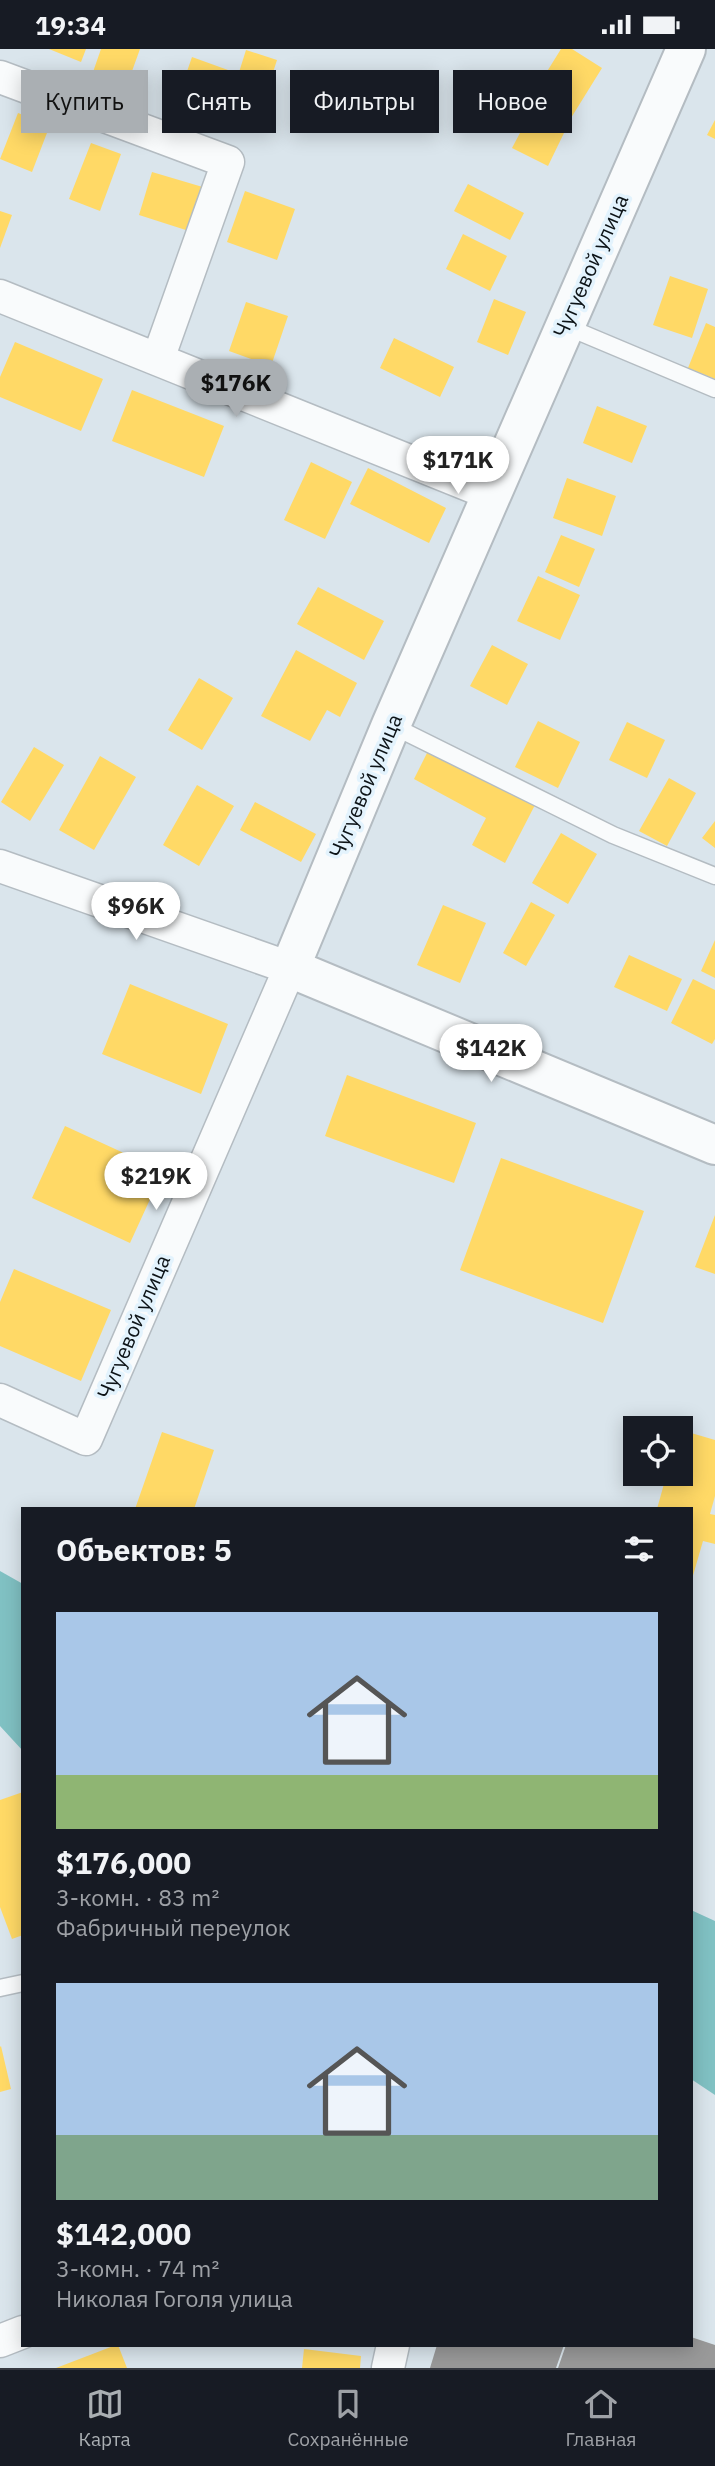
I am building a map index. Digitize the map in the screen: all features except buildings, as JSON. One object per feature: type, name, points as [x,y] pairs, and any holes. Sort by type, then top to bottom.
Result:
[{"type":"street","name":"Чугуевой улица","points":[[0,1400],[86,1439],[290,968],[391,725],[686,49]]},
{"type":"street","points":[[0,77],[228,162],[158,359]]},
{"type":"street","points":[[0,296],[491,494]]},
{"type":"street","points":[[0,866],[290,968],[715,1145]]},
{"type":"street","points":[[0,2341],[21,2333]]},
{"type":"street","points":[[388,2368],[393,2347]]},
{"type":"lane","points":[[565,326],[715,389]]},
{"type":"lane","points":[[391,725],[613,835],[715,876]]},
{"type":"lane","points":[[0,1988],[21,1983]]},
{"type":"water","points":[[0,1571],[21,1583],[21,1749],[0,1726]]},
{"type":"water","points":[[693,1911],[715,1921],[715,2095],[693,2080]]}]
